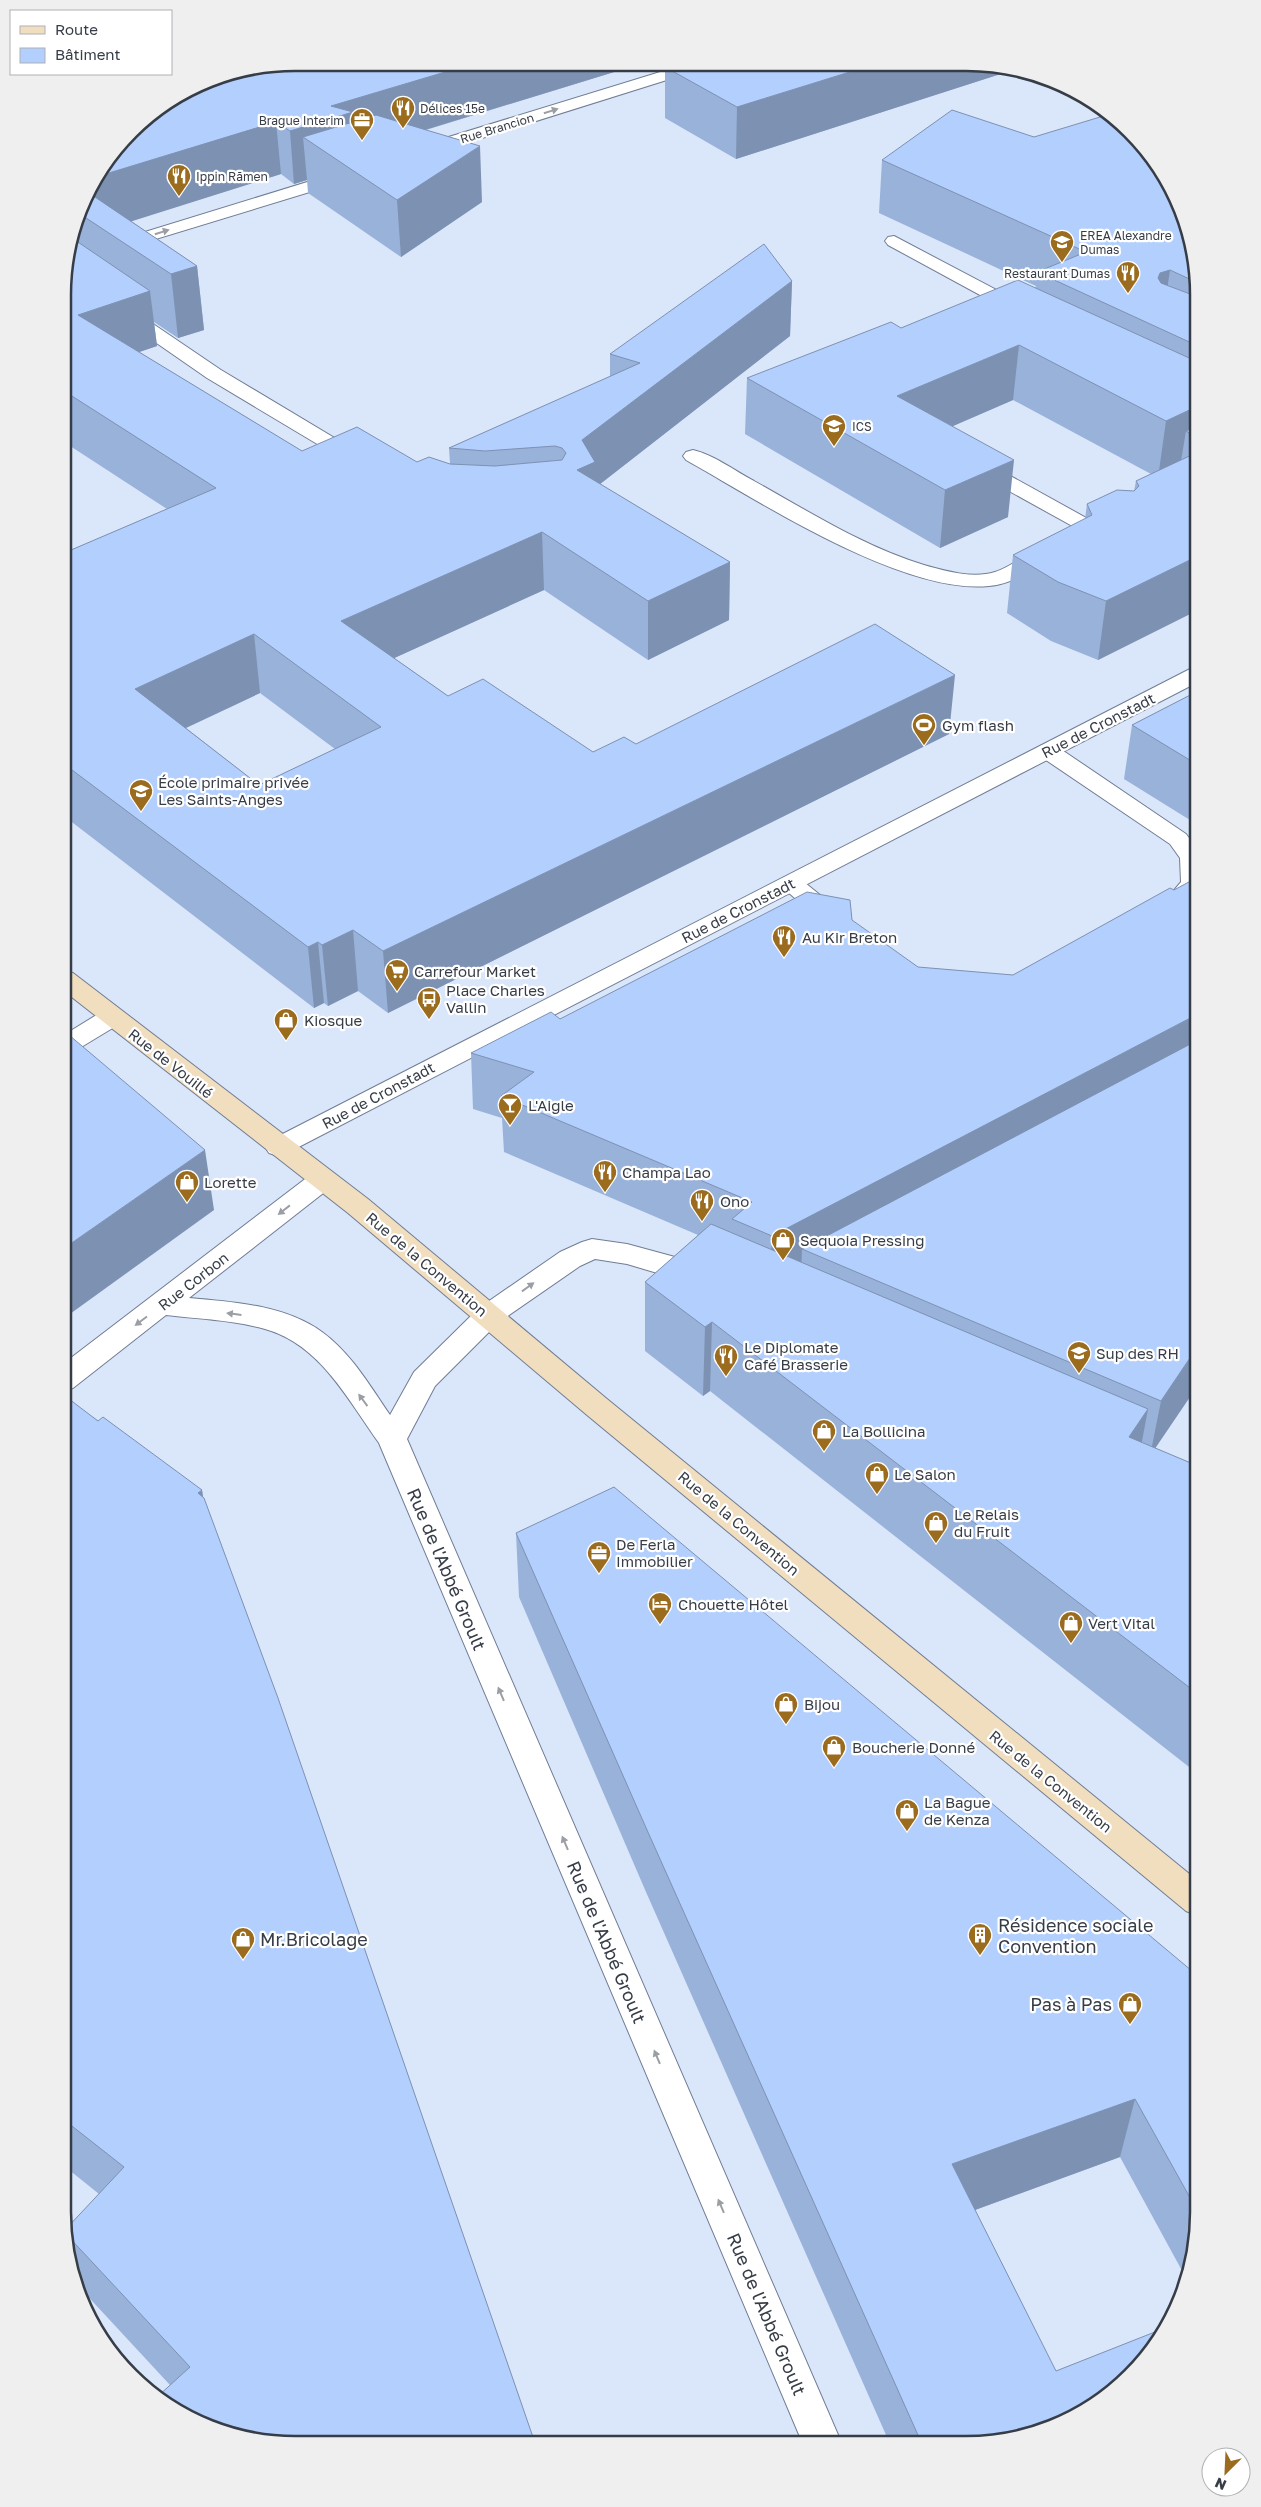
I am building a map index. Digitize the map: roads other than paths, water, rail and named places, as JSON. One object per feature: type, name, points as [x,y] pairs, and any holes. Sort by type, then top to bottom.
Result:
[{"type":"main road","name":"Rue de Vouillé","points":[[71,985],[278,1147]]},
{"type":"main road","name":"Rue de la Convention","points":[[278,1147],[358,1206],[1190,1894]]},
{"type":"street","name":"Rue Brancion","points":[[404,157],[680,71]]},
{"type":"street","points":[[73,267],[357,171]]},
{"type":"street","points":[[894,241],[1040,320]]},
{"type":"street","points":[[111,303],[214,374],[373,469]]},
{"type":"street","points":[[693,456],[862,549],[907,566],[954,578],[988,580],[1026,567],[1106,513]]},
{"type":"street","points":[[964,458],[1070,537],[1118,543]]},
{"type":"street","name":"Rue de Cronstadt","points":[[278,1147],[1190,678]]},
{"type":"street","points":[[1048,751],[1178,839],[1190,855]]},
{"type":"street","points":[[790,883],[851,932]]},
{"type":"street","points":[[1153,914],[1179,900],[1190,887]]},
{"type":"street","points":[[71,1042],[112,1017]]},
{"type":"street","name":"Rue Corbon","points":[[71,1374],[163,1305],[322,1180]]},
{"type":"street","points":[[392,1439],[424,1379],[489,1315],[570,1259],[592,1249],[627,1254],[687,1270],[728,1288]]},
{"type":"street","name":"Rue de l'Abbé Groult","points":[[163,1305],[264,1317],[300,1331],[328,1352],[392,1439],[820,2436]]},
{"type":"place","name":"Délices 15e","points":[[403,129]]},
{"type":"place","name":"Brague Interim","points":[[362,141]]},
{"type":"place","name":"Ippin Rāmen","points":[[179,197]]},
{"type":"place","name":"EREA Alexandre Dumas","points":[[1062,263]]},
{"type":"place","name":"Restaurant Dumas","points":[[1128,294]]},
{"type":"place","name":"ICS","points":[[834,447]]},
{"type":"place","name":"Gym flash","points":[[924,746]]},
{"type":"place","name":"École primaire privée Les Saints-Anges","points":[[141,812]]},
{"type":"place","name":"Au Kir Breton","points":[[784,958]]},
{"type":"place","name":"Carrefour Market","points":[[397,992]]},
{"type":"place","name":"Place Charles Vallin","points":[[429,1020]]},
{"type":"place","name":"Kiosque","points":[[286,1041]]},
{"type":"place","name":"L'Aigle","points":[[510,1126]]},
{"type":"place","name":"Champa Lao","points":[[605,1193]]},
{"type":"place","name":"Lorette","points":[[187,1203]]},
{"type":"place","name":"Ono","points":[[702,1222]]},
{"type":"place","name":"Sequoia Pressing","points":[[783,1261]]},
{"type":"place","name":"Sup des RH","points":[[1079,1374]]},
{"type":"place","name":"Le Diplomate Café Brasserie","points":[[726,1377]]},
{"type":"place","name":"La Bollicina","points":[[824,1452]]},
{"type":"place","name":"Le Salon","points":[[877,1495]]},
{"type":"place","name":"Le Relais du Fruit","points":[[936,1544]]},
{"type":"place","name":"De Ferla Immobilier","points":[[599,1574]]},
{"type":"place","name":"Chouette Hôtel","points":[[660,1625]]},
{"type":"place","name":"Vert Vital","points":[[1071,1644]]},
{"type":"place","name":"Bijou","points":[[786,1725]]},
{"type":"place","name":"Boucherie Donné","points":[[834,1768]]},
{"type":"place","name":"La Bague de Kenza","points":[[907,1832]]},
{"type":"place","name":"Résidence sociale Convention","points":[[980,1956]]},
{"type":"place","name":"Mr.Bricolage","points":[[243,1960]]},
{"type":"place","name":"Pas à Pas","points":[[1130,2025]]}]
